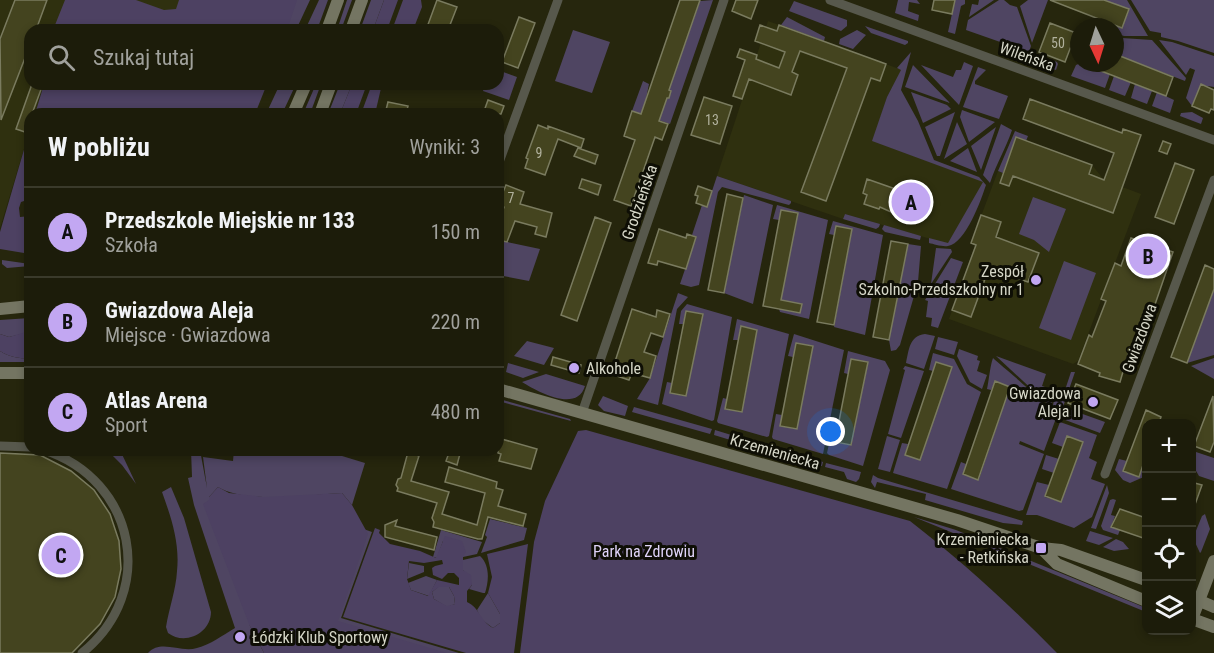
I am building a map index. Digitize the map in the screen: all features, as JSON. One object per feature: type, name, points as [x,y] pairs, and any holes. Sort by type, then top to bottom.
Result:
[{"type":"main road","points":[[329,24],[338,0]]},
{"type":"main road","points":[[353,24],[362,0]]},
{"type":"main road","points":[[296,108],[303,90]]},
{"type":"main road","points":[[322,108],[329,90]]},
{"type":"main road","points":[[0,309],[24,307]]},
{"type":"main road","points":[[0,374],[24,373]]},
{"type":"main road","name":"Krzemieniecka","points":[[504,391],[946,517],[1041,548],[1061,550],[1142,579]]},
{"type":"main road","name":"Krzemieniecka","points":[[1041,548],[1057,564],[1142,599]]},
{"type":"main road","points":[[1196,597],[1214,561]]},
{"type":"main road","points":[[1196,599],[1214,607]]},
{"type":"main road","points":[[1196,620],[1214,627]]},
{"type":"street","points":[[504,148],[558,0]]},
{"type":"street","name":"Grodzieńska","points":[[582,413],[724,0]]},
{"type":"street","name":"Wileńska","points":[[830,0],[1214,140]]},
{"type":"street","name":"Gwiazdowa","points":[[1106,474],[1214,180]]},
{"type":"street","points":[[0,446],[24,447]]},
{"type":"street","points":[[57,456],[75,464],[101,487],[116,511],[126,542],[127,577],[119,606],[101,634],[82,653]]},
{"type":"shaded area","points":[[0,0],[290,0],[281,24],[24,24],[24,90],[42,90],[37,108],[24,108],[24,149],[0,228]]},
{"type":"shaded area","points":[[289,0],[310,0],[299,24],[281,24]]},
{"type":"shaded area","points":[[319,0],[328,0],[319,24],[308,24]]},
{"type":"shaded area","points":[[347,0],[352,0],[343,24],[339,24]]},
{"type":"shaded area","points":[[371,0],[384,0],[375,24],[362,24]]},
{"type":"shaded area","points":[[713,0],[670,124],[632,111],[643,81],[649,84],[646,99],[669,98],[671,91],[669,90],[700,1]]},
{"type":"shaded area","points":[[898,0],[917,0],[920,4],[909,2],[908,11],[919,15],[918,21],[895,13]]},
{"type":"shaded area","points":[[955,0],[965,0],[965,4],[961,6],[955,34],[948,32]]},
{"type":"shaded area","points":[[979,0],[994,0],[969,17],[972,4],[978,5]]},
{"type":"shaded area","points":[[999,0],[1004,0],[1017,7],[1031,46],[1029,52],[966,30],[968,20]]},
{"type":"shaded area","points":[[1028,0],[1048,0],[1032,43],[1020,6]]},
{"type":"shaded area","points":[[1104,0],[1127,0],[1148,36],[1124,36],[1124,23],[1129,10]]},
{"type":"shaded area","points":[[1131,0],[1214,0],[1214,53],[1161,37],[1161,33],[1150,31]]},
{"type":"shaded area","points":[[794,1],[847,20],[847,26],[841,31],[789,11]]},
{"type":"shaded area","points":[[787,17],[825,37],[824,41],[781,25]]},
{"type":"shaded area","points":[[768,21],[902,70],[887,97],[873,141],[984,182],[948,244],[845,214],[843,219],[717,176]]},
{"type":"shaded area","points":[[865,26],[908,41],[908,43],[905,45],[871,33]]},
{"type":"shaded area","points":[[573,30],[610,42],[592,93],[555,81]]},
{"type":"shaded area","points":[[857,30],[866,35],[853,49],[839,44],[840,39]]},
{"type":"shaded area","points":[[1124,38],[1152,40],[1186,78],[1185,81],[1124,57]]},
{"type":"shaded area","points":[[1159,40],[1214,56],[1214,87],[1201,85],[1192,106],[1186,98],[1195,70],[1190,68],[1186,75]]},
{"type":"shaded area","points":[[911,52],[901,90],[918,121],[934,160],[979,177],[986,185],[967,229],[955,243],[948,246],[929,243],[929,238],[948,243],[983,182],[872,141],[887,97],[901,70],[897,68]]},
{"type":"shaded area","points":[[1038,55],[1057,62],[1056,70],[1033,63]]},
{"type":"shaded area","points":[[964,62],[973,66],[959,105],[921,65],[953,77],[956,70],[961,70]]},
{"type":"shaded area","points":[[913,65],[950,103],[905,87]]},
{"type":"shaded area","points":[[978,67],[986,70],[975,81],[975,84],[1008,96],[999,119],[963,107]]},
{"type":"shaded area","points":[[504,72],[517,77],[509,100],[483,91],[504,90]]},
{"type":"shaded area","points":[[1073,72],[1110,74],[1105,88],[1071,76]]},
{"type":"shaded area","points":[[1114,76],[1131,82],[1125,96],[1109,90]]},
{"type":"shaded area","points":[[1135,84],[1152,91],[1147,104],[1131,98]]},
{"type":"shaded area","points":[[277,90],[293,90],[285,108],[269,108]]},
{"type":"shaded area","points":[[313,90],[319,90],[312,108],[306,108]]},
{"type":"shaded area","points":[[338,90],[350,90],[342,108],[330,108]]},
{"type":"shaded area","points":[[911,92],[947,105],[951,109],[923,123]]},
{"type":"shaded area","points":[[1157,92],[1174,100],[1170,113],[1152,106]]},
{"type":"shaded area","points":[[962,110],[995,122],[969,142],[960,117]]},
{"type":"shaded area","points":[[955,112],[940,156],[937,156],[925,127]]},
{"type":"shaded area","points":[[1192,112],[1203,118],[1201,124],[1180,116],[1181,113]]},
{"type":"shaded area","points":[[957,122],[967,144],[944,159]]},
{"type":"shaded area","points":[[1001,124],[1012,130],[990,183],[983,175]]},
{"type":"shaded area","points":[[996,127],[981,170],[971,146]]},
{"type":"shaded area","points":[[1015,131],[1028,136],[1026,141],[1016,138],[1003,173],[998,171]]},
{"type":"shaded area","name":"Zespół Szkolno-Przedszkolny nr 1","points":[[1016,137],[1092,165],[1104,180],[1141,194],[1078,361],[1073,364],[949,319],[975,245],[971,243],[998,171],[1003,173]]},
{"type":"shaded area","points":[[968,148],[977,172],[950,161]]},
{"type":"shaded area","points":[[717,176],[791,201],[791,203],[789,205],[722,187],[718,192],[699,285],[691,287],[680,284],[696,237],[692,235],[702,205],[707,206]]},
{"type":"shaded area","points":[[744,195],[773,205],[753,304],[724,293]]},
{"type":"shaded area","points":[[1033,197],[1066,209],[1049,252],[1034,240],[1019,234]]},
{"type":"shaded area","points":[[777,205],[828,220],[809,319],[780,312],[779,309],[798,213],[781,210],[779,220],[773,219]]},
{"type":"shaded area","points":[[845,214],[880,224],[879,227],[876,229],[843,219]]},
{"type":"shaded area","points":[[833,221],[883,235],[865,335],[834,327],[852,229],[836,226],[834,235],[829,234]]},
{"type":"shaded area","points":[[884,225],[921,236],[920,240],[885,232],[882,229]]},
{"type":"shaded area","points":[[504,241],[540,249],[529,281],[504,276]]},
{"type":"shaded area","points":[[908,244],[921,246],[918,282],[900,345],[896,350],[891,351],[889,340]]},
{"type":"shaded area","points":[[936,248],[951,249],[952,252],[931,284]]},
{"type":"shaded area","points":[[951,258],[963,262],[938,328],[931,326],[932,318],[926,317],[928,301],[925,300]]},
{"type":"shaded area","points":[[2,260],[24,263],[24,267],[7,268],[2,264]]},
{"type":"shaded area","points":[[1064,261],[1096,273],[1071,340],[1039,328]]},
{"type":"shaded area","points":[[1214,289],[1214,355],[1187,363]]},
{"type":"shaded area","points":[[678,293],[688,297],[677,309],[658,405],[637,399],[650,378]]},
{"type":"shaded area","points":[[687,304],[732,317],[712,421],[662,404],[667,382],[672,383],[670,393],[686,396],[702,314],[686,311],[683,324],[679,324],[681,311]]},
{"type":"shaded area","points":[[24,318],[24,333],[9,337],[0,334],[0,320]]},
{"type":"shaded area","points":[[737,319],[789,334],[767,437],[717,421],[723,398],[727,399],[725,409],[742,412],[757,330],[741,326],[738,340],[733,340]]},
{"type":"shaded area","points":[[794,334],[844,350],[823,454],[772,437],[776,414],[782,415],[780,426],[797,429],[812,346],[796,343],[793,357],[788,356]]},
{"type":"shaded area","points":[[925,334],[935,336],[924,369],[906,363],[913,341]]},
{"type":"shaded area","points":[[938,337],[958,342],[954,355],[935,349]]},
{"type":"shaded area","points":[[527,341],[554,348],[544,365],[514,356]]},
{"type":"shaded area","points":[[959,349],[978,356],[977,360],[980,361],[977,371],[987,375],[982,389],[970,382],[957,356]]},
{"type":"shaded area","points":[[0,351],[7,355],[24,358],[24,362],[0,362]]},
{"type":"shaded area","points":[[848,351],[885,361],[890,370],[863,466],[827,453],[832,430],[837,432],[835,442],[851,445],[868,363],[848,374],[844,373]]},
{"type":"shaded area","points":[[933,353],[954,359],[967,384],[981,392],[947,489],[893,473],[902,443],[908,444],[905,455],[920,459],[952,367],[937,362],[933,371],[929,370]]},
{"type":"shaded area","points":[[996,356],[1046,374],[1042,386],[1054,390],[1051,407]]},
{"type":"shaded area","points":[[993,358],[1037,397],[1055,421],[1044,451],[1020,441],[1019,444],[1044,454],[1023,510],[1019,511],[951,489],[961,462],[966,464],[963,474],[979,479],[1010,387],[995,382],[991,390],[987,389]]},
{"type":"shaded area","points":[[1214,358],[1214,379],[1191,366]]},
{"type":"shaded area","points":[[508,363],[539,372],[523,378],[506,372]]},
{"type":"shaded area","points":[[905,366],[924,371],[901,438],[888,434]]},
{"type":"shaded area","points":[[1071,372],[1075,372],[1063,407],[1105,422],[1100,433],[1060,418],[1052,410],[1056,391],[1064,393]]},
{"type":"shaded area","points":[[546,374],[585,386],[581,394],[566,399],[547,395],[522,382]]},
{"type":"shaded area","points":[[603,396],[628,406],[625,416],[604,411],[598,405]]},
{"type":"shaded area","points":[[504,400],[570,419],[571,421],[504,403]]},
{"type":"shaded area","points":[[634,407],[712,429],[710,434],[632,412]]},
{"type":"shaded area","points":[[1060,422],[1097,435],[1089,458],[1097,462],[1091,479],[1105,484],[1092,517],[1074,528],[1037,515],[1026,515],[1037,482],[1049,485],[1045,497],[1061,502],[1063,447],[1052,443]]},
{"type":"shaded area","points":[[715,430],[771,447],[770,452],[714,435]]},
{"type":"shaded area","points":[[887,436],[900,440],[890,472],[878,469]]},
{"type":"shaded area","points":[[775,448],[823,462],[822,466],[773,452]]},
{"type":"shaded area","points":[[1196,452],[1214,458],[1214,481],[1199,476],[1196,471]]},
{"type":"shaded area","points":[[1046,455],[1059,459],[1054,473],[1042,469]]},
{"type":"shaded area","points":[[113,456],[123,456],[136,484]]},
{"type":"shaded area","points":[[191,456],[201,456],[207,488],[203,457],[233,461],[233,456],[342,456],[365,463],[352,505],[342,493],[260,497],[230,492],[218,487],[209,500],[355,526],[372,532],[341,618],[459,653],[267,653],[249,624],[264,653],[148,653],[159,647],[191,649],[202,647],[235,628],[194,505],[188,478],[192,477]]},
{"type":"shaded area","points":[[1119,459],[1127,461],[1139,476],[1142,467],[1142,478],[1130,483],[1123,480],[1115,470]]},
{"type":"shaded area","points":[[826,463],[861,472],[859,479],[856,482],[847,479],[844,472],[825,467]]},
{"type":"shaded area","points":[[873,475],[1023,521],[1022,525],[1003,523],[925,500],[926,494],[877,482],[875,488],[871,482]]},
{"type":"shaded area","points":[[1107,485],[1109,493],[1096,529],[1091,528]]},
{"type":"shaded area","points":[[171,487],[184,518],[211,612],[207,626],[189,638],[175,637],[168,633],[166,627],[178,561],[174,530],[162,492]]},
{"type":"shaded area","points":[[1110,500],[1116,500],[1111,515],[1115,516],[1111,527],[1120,530],[1118,535],[1103,530],[1101,526]]},
{"type":"shaded area","points":[[1205,514],[1210,529],[1200,553],[1196,544],[1196,531]]},
{"type":"shaded area","points":[[914,517],[956,530],[1142,606],[1142,610]]},
{"type":"shaded area","points":[[490,519],[527,528],[524,540],[481,553]]},
{"type":"shaded area","points":[[441,530],[482,542],[477,554],[463,557],[443,541],[437,558],[433,557]]},
{"type":"shaded area","points":[[1090,531],[1113,538],[1099,545],[1086,541]]},
{"type":"shaded area","points":[[1116,539],[1123,542],[1129,549],[1114,551],[1103,547]]},
{"type":"shaded area","points":[[480,556],[486,564],[488,573],[485,593],[469,589],[472,585],[463,570],[463,560]]},
{"type":"shaded area","points":[[409,563],[424,566],[424,572],[407,579]]},
{"type":"shaded area","points":[[426,576],[437,580],[429,596],[411,590],[408,583]]},
{"type":"shaded area","points":[[438,587],[449,587],[455,604],[447,607],[434,599],[432,592]]},
{"type":"shaded area","points":[[488,593],[500,614],[500,623],[493,628],[481,619],[477,610]]},
{"type":"green space","points":[[65,0],[136,0],[164,10],[176,9],[179,0],[297,0],[289,24],[55,24]]},
{"type":"green space","points":[[384,0],[398,0],[389,24],[375,24]]},
{"type":"green space","points":[[403,0],[421,0],[422,7],[415,24],[394,24]]},
{"type":"green space","points":[[42,90],[265,90],[257,108],[37,108]]},
{"type":"green space","points":[[350,90],[365,90],[358,108],[342,108]]},
{"type":"green space","points":[[370,90],[381,90],[376,108],[363,108]]},
{"type":"green space","points":[[24,150],[24,201],[21,202],[19,208],[20,217],[24,217],[24,253],[0,249],[0,232]]},
{"type":"green space","points":[[24,333],[24,358],[7,355],[0,351],[0,334],[9,337]]},
{"type":"green space","name":"Park na Zdrowiu","points":[[586,430],[910,521],[986,585],[1057,653],[520,653],[534,542],[545,501],[578,431]]},
{"type":"green space","points":[[218,487],[229,493],[264,497],[342,493],[352,505],[368,534],[338,621],[447,653],[264,653],[249,624],[203,504],[209,500]]},
{"type":"green space","points":[[375,528],[380,530],[379,533],[390,544],[420,551],[436,558],[445,536],[462,541],[466,552],[463,557],[463,570],[471,575],[472,585],[467,591],[467,602],[493,628],[500,623],[500,614],[488,593],[492,577],[487,554],[528,544],[514,653],[466,653],[343,617]],"holes":[[[442,560],[443,564],[432,568],[433,575],[442,579],[448,573],[454,573],[459,578],[459,585],[437,580],[428,596],[411,590],[407,579],[409,561],[424,563]],[[439,587],[449,587],[455,604],[447,606],[434,599],[432,592]]]},
{"type":"building","points":[[15,0],[47,0],[38,24],[24,24],[24,61],[1,120],[0,39]]},
{"type":"building","points":[[437,0],[457,7],[450,24],[428,24]]},
{"type":"building","points":[[680,0],[700,0],[669,90],[671,91],[669,98],[667,98],[659,121],[668,124],[662,140],[655,137],[631,206],[614,200],[635,140],[624,136],[632,111],[641,114]]},
{"type":"building","points":[[736,0],[758,0],[751,19],[732,11]]},
{"type":"building","points":[[934,0],[955,0],[952,14],[932,10]]},
{"type":"building","points":[[1050,0],[1104,0],[1129,9],[1124,23],[1124,18],[1096,18]]},
{"type":"building","points":[[519,17],[535,23],[518,68],[504,63],[504,57]]},
{"type":"building","points":[[1050,23],[1070,31],[1070,49],[1065,62],[1039,52]]},
{"type":"building","points":[[760,25],[777,31],[779,25],[886,64],[880,81],[871,78],[826,201],[801,192],[847,68],[800,51],[792,72],[798,75],[791,95],[749,79],[742,99],[733,96],[745,60],[737,57],[740,49],[757,55],[756,59],[779,68],[785,52],[755,41]]},
{"type":"building","points":[[1124,58],[1173,77],[1166,96],[1104,72],[1124,72]]},
{"type":"building","points":[[1201,84],[1214,90],[1214,110],[1211,109],[1209,113],[1192,106]]},
{"type":"building","points":[[30,90],[41,90],[34,108],[24,108],[24,132],[16,129]]},
{"type":"building","points":[[704,97],[732,106],[720,144],[691,135]]},
{"type":"building","points":[[1030,99],[1122,133],[1123,129],[1141,135],[1113,213],[1013,176],[1009,186],[1000,183],[1016,137],[1092,165],[1089,174],[1104,180],[1114,153],[1023,119]]},
{"type":"building","points":[[488,100],[504,106],[503,108],[485,108]]},
{"type":"building","points":[[388,102],[408,106],[408,108],[386,108]]},
{"type":"building","points":[[538,125],[548,129],[548,126],[584,139],[581,148],[558,139],[545,175],[525,168],[528,159],[526,158]]},
{"type":"building","points":[[1163,141],[1171,144],[1167,154],[1159,151]]},
{"type":"building","points":[[578,148],[598,155],[595,164],[574,156]]},
{"type":"building","points":[[1175,163],[1194,170],[1174,224],[1155,217]]},
{"type":"building","points":[[582,179],[601,185],[598,195],[579,188]]},
{"type":"building","points":[[867,179],[924,199],[919,213],[915,212],[911,221],[880,207],[879,209],[864,204],[867,195],[863,193]]},
{"type":"building","points":[[506,185],[524,192],[520,204],[552,213],[546,237],[535,234],[537,227],[515,221],[507,242],[504,241],[504,190]]},
{"type":"building","points":[[698,186],[712,191],[707,207],[696,203],[698,196],[695,195]]},
{"type":"building","points":[[727,194],[743,198],[724,293],[708,290]]},
{"type":"building","points":[[781,210],[798,213],[781,300],[802,304],[800,313],[763,306]]},
{"type":"building","name":"Zespół Szkolno-Przedszkolny nr 1","points":[[981,215],[1001,222],[996,237],[1039,253],[1028,282],[989,268],[971,317],[952,310],[976,245],[971,243]]},
{"type":"building","points":[[595,217],[611,223],[577,321],[561,315]]},
{"type":"building","points":[[836,226],[852,229],[834,325],[817,322]]},
{"type":"building","points":[[659,229],[686,238],[687,234],[696,237],[686,269],[658,261],[657,265],[648,263]]},
{"type":"building","points":[[1131,238],[1173,252],[1139,351],[1130,348],[1120,382],[1099,376],[1100,373],[1078,364],[1089,335],[1092,337],[1106,301],[1101,299],[1115,263],[1121,266]]},
{"type":"building","points":[[891,241],[908,244],[889,340],[873,337]]},
{"type":"building","points":[[1205,265],[1214,269],[1214,289],[1187,363],[1171,357]]},
{"type":"building","points":[[632,309],[656,317],[657,310],[670,314],[663,337],[651,333],[644,352],[656,356],[650,378],[632,373],[629,380],[611,374]]},
{"type":"building","points":[[686,311],[703,314],[686,396],[670,393]]},
{"type":"building","points":[[741,326],[757,330],[742,412],[725,409]]},
{"type":"building","points":[[796,343],[813,346],[797,429],[780,426]]},
{"type":"building","points":[[553,357],[581,365],[579,373],[551,365]]},
{"type":"building","points":[[851,359],[868,362],[851,445],[835,442]]},
{"type":"building","points":[[936,362],[952,367],[920,460],[905,455]]},
{"type":"building","points":[[995,381],[1010,387],[978,480],[963,474]]},
{"type":"building","name":"Gwiazdowa Aleja II","points":[[1076,384],[1118,400],[1110,419],[1068,403]]},
{"type":"building","points":[[1213,396],[1214,442],[1210,452],[1196,447],[1196,441]]},
{"type":"building","points":[[1146,410],[1161,417],[1160,419],[1143,419]]},
{"type":"building","points":[[1142,421],[1142,468],[1139,477],[1123,471]]},
{"type":"building","points":[[1067,436],[1083,442],[1061,502],[1045,496]]},
{"type":"building","points":[[504,440],[537,449],[531,469],[499,461],[500,456],[504,456]]},
{"type":"building","points":[[0,453],[42,456],[71,471],[94,490],[110,514],[119,541],[121,569],[115,597],[100,624],[72,653],[0,653]]},
{"type":"building","points":[[407,456],[419,456],[411,481],[449,492],[442,514],[477,525],[485,493],[445,482],[449,467],[497,482],[496,488],[503,490],[498,506],[526,514],[523,526],[488,517],[482,539],[433,527],[432,518],[437,503],[397,491],[396,485],[398,479],[401,478]]},
{"type":"building","points":[[448,456],[459,456],[457,465],[446,461]]},
{"type":"building","points":[[1196,483],[1202,485],[1196,502]]},
{"type":"building","points":[[1120,509],[1142,517],[1142,538],[1111,527]]},
{"type":"building","points":[[397,520],[395,526],[437,537],[434,550],[385,537],[385,525]]},
{"type":"place","name":"Przedszkole Miejskie nr 133","points":[[911,202]]},
{"type":"place","name":"Gwiazdowa Aleja","points":[[1148,256]]},
{"type":"place","name":"Zespół Szkolno-Przedszkolny nr 1","points":[[1036,280]]},
{"type":"place","name":"Alkohole","points":[[574,368]]},
{"type":"place","name":"Gwiazdowa Aleja II","points":[[1093,402]]},
{"type":"place","name":"Krzemieniecka - Retkińska","points":[[1041,548]]},
{"type":"place","name":"Atlas Arena","points":[[61,555]]},
{"type":"place","name":"Łódzki Klub Sportowy","points":[[240,637]]}]
